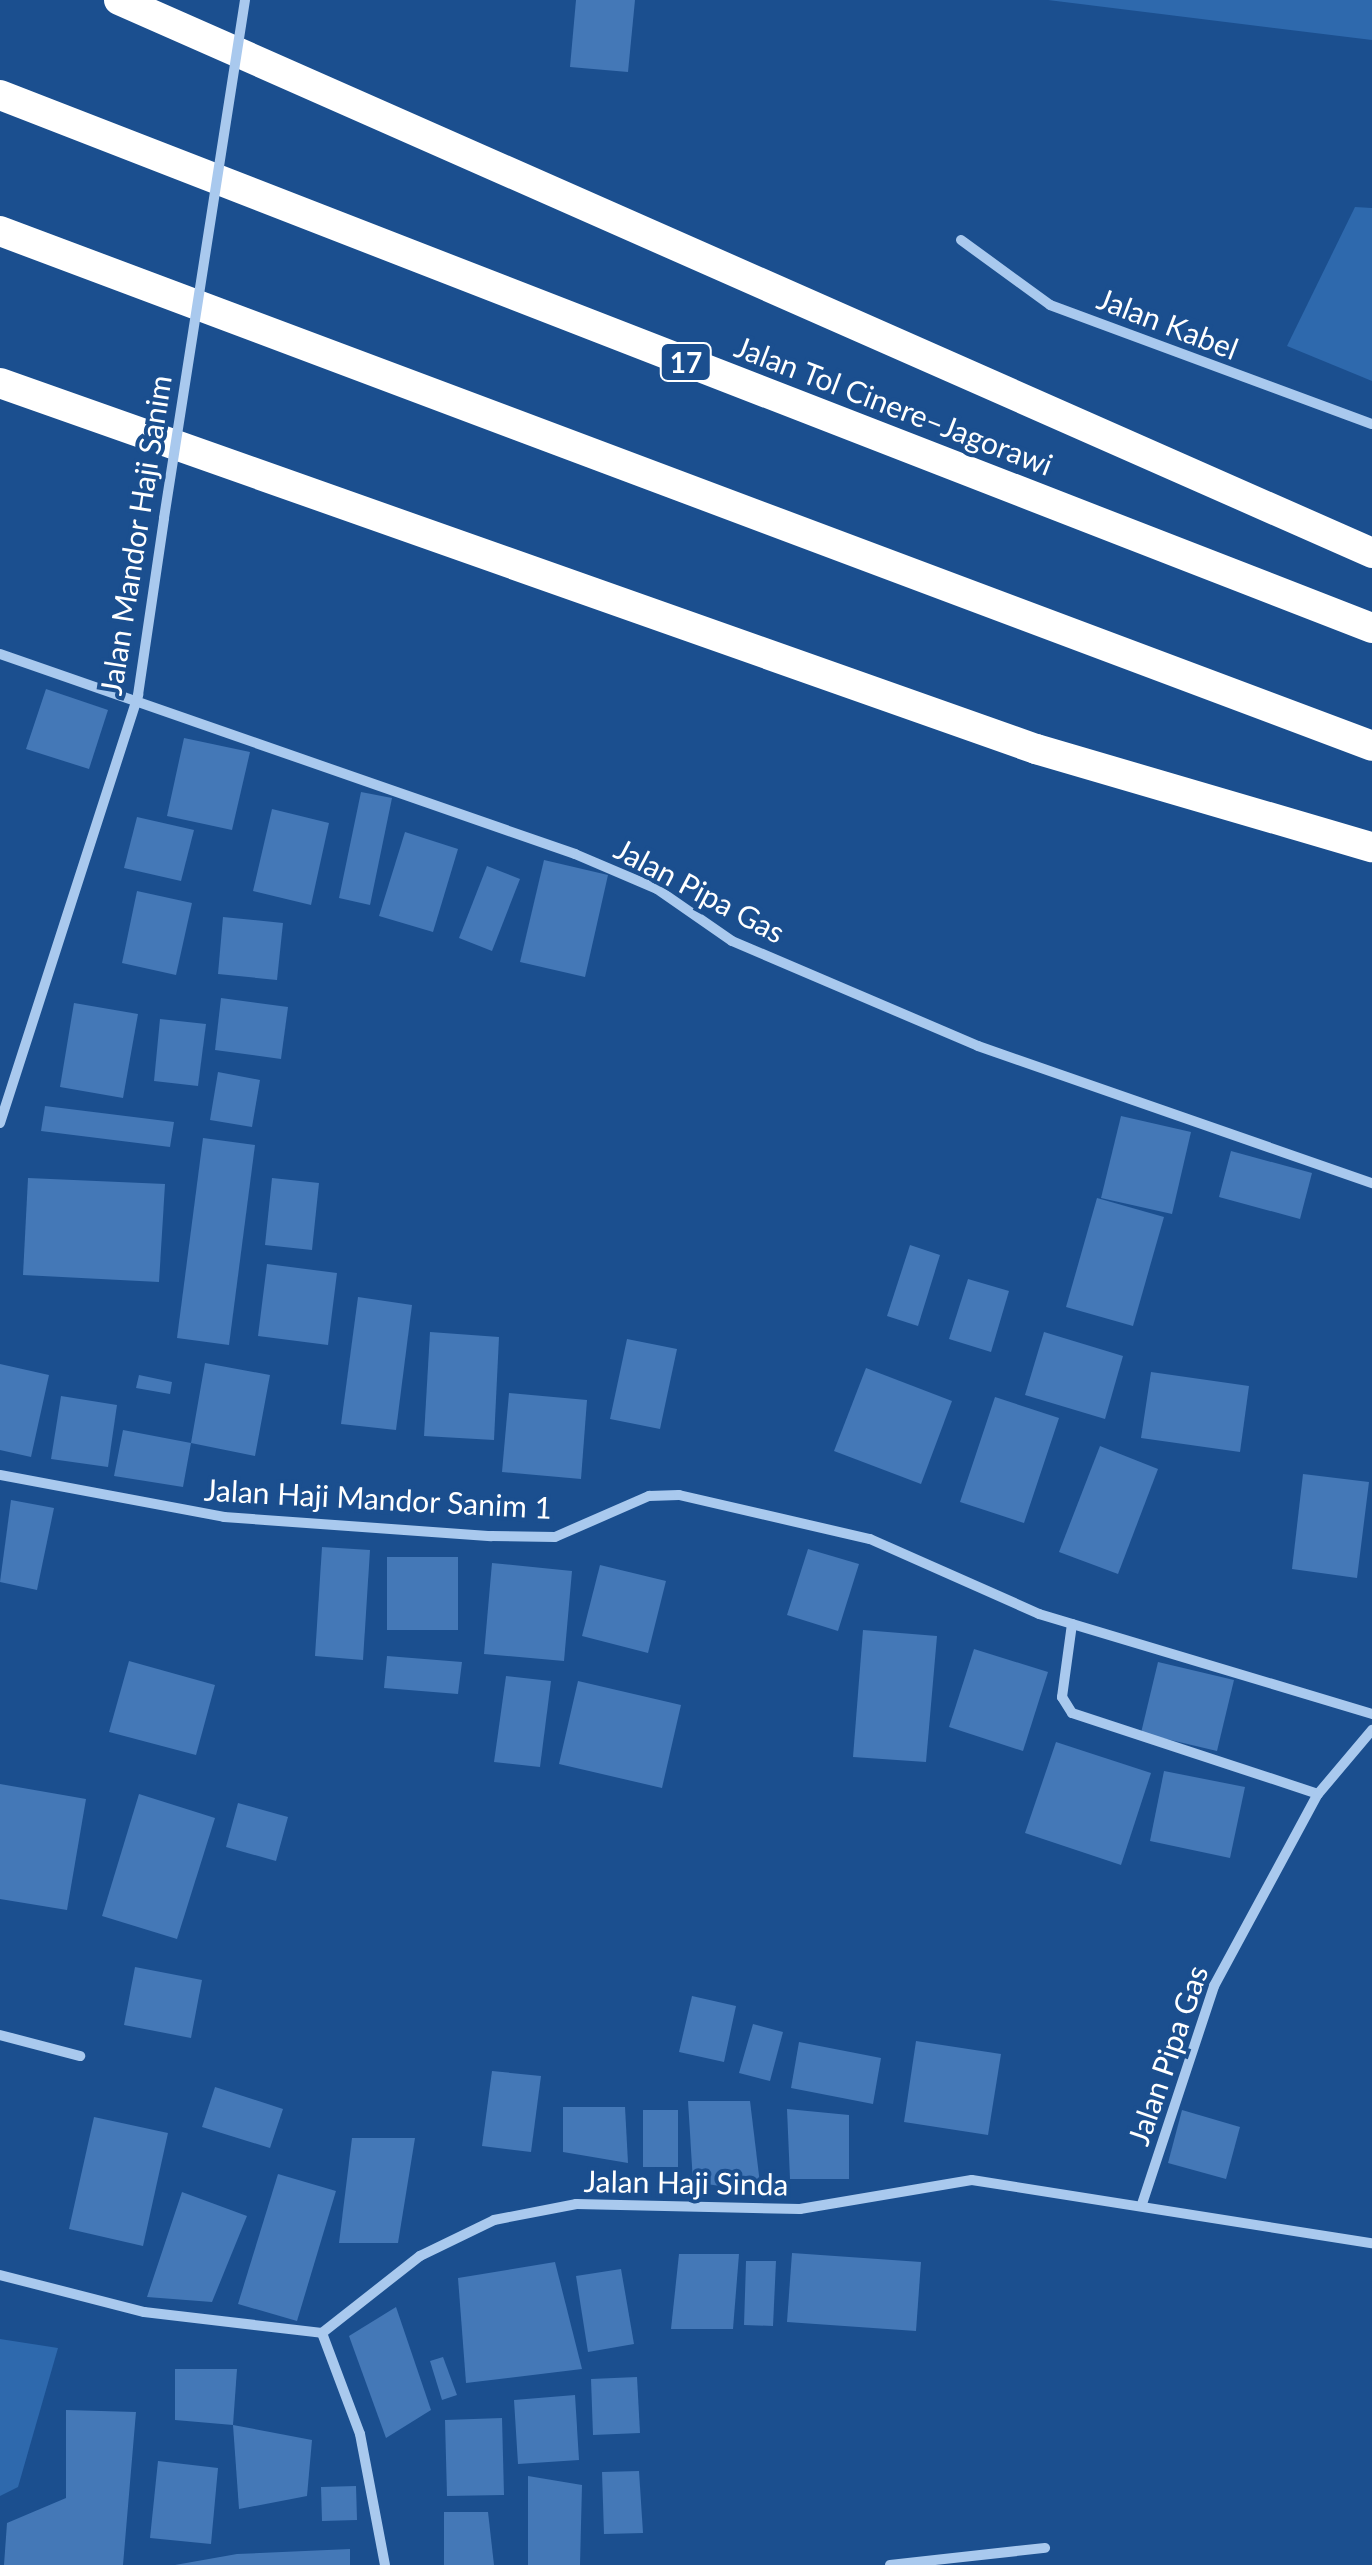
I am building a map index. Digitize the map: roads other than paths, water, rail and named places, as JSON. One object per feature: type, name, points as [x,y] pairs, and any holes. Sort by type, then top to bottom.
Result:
[{"type":"highway","points":[[119,0],[1372,553]]},
{"type":"highway","name":"Jalan Tol Cinere–Jagorawi","points":[[0,95],[1372,628]]},
{"type":"highway","points":[[0,231],[1372,746]]},
{"type":"highway","points":[[0,383],[1036,749],[1372,846]]},
{"type":"street","name":"Jalan Mandor Haji Sanim","points":[[0,1122],[138,696],[244,0]]},
{"type":"street","name":"Jalan Kabel","points":[[961,240],[1050,304],[1372,424]]},
{"type":"street","name":"Jalan Pipa Gas","points":[[0,654],[138,696],[575,854],[657,889],[732,941],[978,1046],[1372,1183]]},
{"type":"street","name":"Jalan Haji Mandor Sanim 1","points":[[0,1475],[224,1517],[555,1538],[649,1496],[678,1495],[870,1539],[1072,1624],[1372,1714]]},
{"type":"street","points":[[1072,1624],[1062,1697],[1072,1713],[1318,1794]]},
{"type":"street","name":"Jalan Pipa Gas","points":[[1142,2204],[1214,1986],[1318,1794],[1372,1730]]},
{"type":"street","points":[[0,2035],[80,2056]]},
{"type":"street","name":"Jalan Haji Sinda","points":[[322,2334],[420,2256],[494,2220],[576,2204],[678,2200],[747,2213],[972,2180],[1142,2204]]},
{"type":"street","points":[[1142,2204],[1372,2244]]},
{"type":"street","points":[[0,2275],[144,2312],[322,2334],[360,2434],[384,2565]]},
{"type":"street","points":[[890,2565],[1045,2548]]}]
